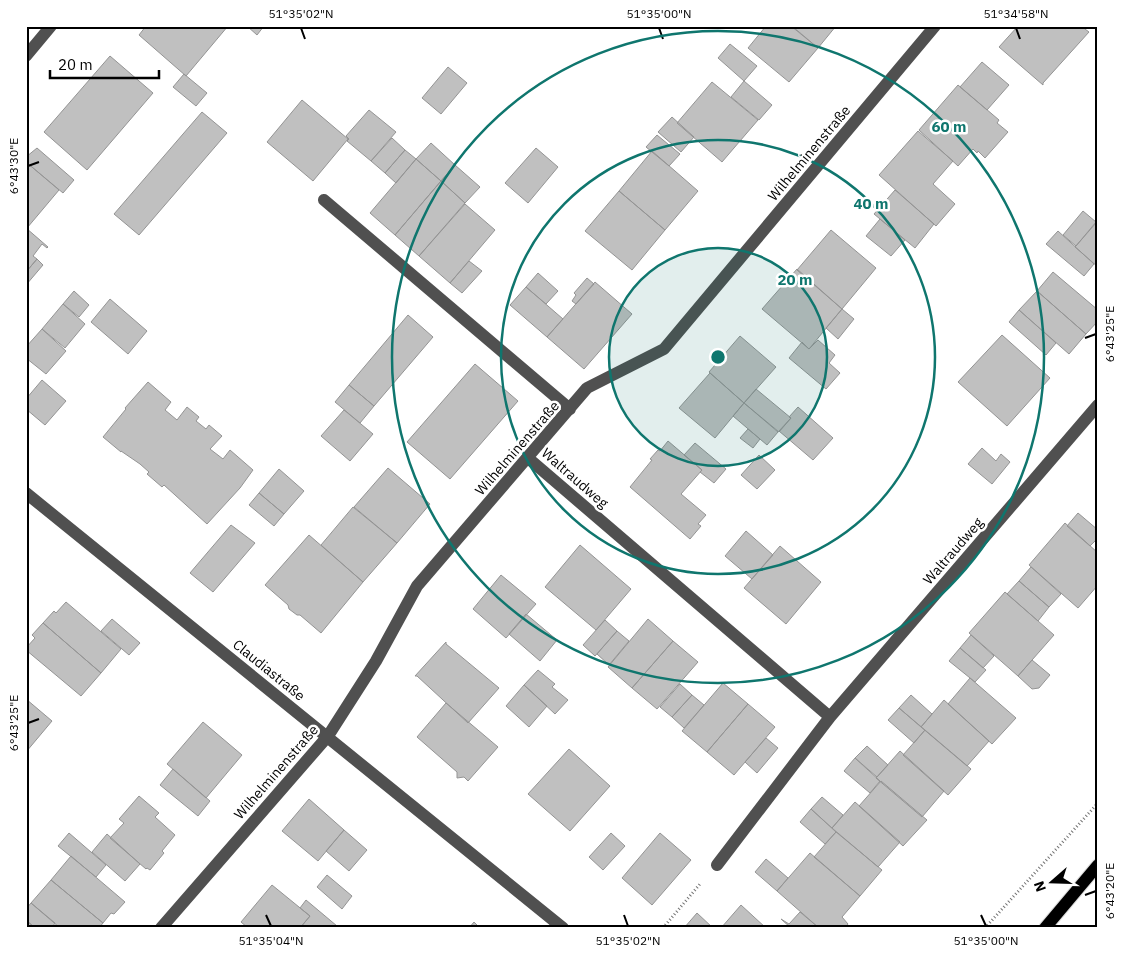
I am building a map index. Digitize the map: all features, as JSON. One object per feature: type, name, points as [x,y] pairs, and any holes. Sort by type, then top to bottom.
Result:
[{"type":"main road","points":[[1045,928],[1098,865]]},
{"type":"street","points":[[26,56],[51,26]]},
{"type":"street","name":"Wilhelminenstraße","points":[[161,928],[328,736],[376,661],[417,586],[587,388],[664,349],[935,26]]},
{"type":"street","points":[[324,200],[570,409]]},
{"type":"street","name":"Waltraudweg","points":[[717,865],[830,717],[1098,405]]},
{"type":"street","name":"Waltraudweg","points":[[528,458],[830,717]]},
{"type":"street","name":"Claudiastraße","points":[[26,493],[328,736],[562,928]]},
{"type":"path","points":[[985,928],[1098,803]]},
{"type":"path","points":[[663,928],[717,865]]},
{"type":"building","points":[[146,26],[228,26],[186,76],[139,35]]},
{"type":"building","points":[[247,26],[264,26],[257,35]]},
{"type":"building","points":[[766,26],[791,26],[818,48],[789,82],[748,48]]},
{"type":"building","points":[[792,26],[836,26],[818,48]]},
{"type":"building","points":[[1018,26],[1081,26],[1089,32],[1043,85],[999,47]]},
{"type":"building","points":[[730,44],[757,66],[744,81],[718,58]]},
{"type":"building","points":[[110,56],[153,93],[87,170],[44,132]]},
{"type":"building","points":[[982,62],[1009,85],[987,110],[960,87]]},
{"type":"building","points":[[448,67],[467,83],[441,114],[422,98]]},
{"type":"building","points":[[184,74],[207,93],[196,106],[173,87]]},
{"type":"building","points":[[744,81],[772,105],[759,120],[731,97]]},
{"type":"building","points":[[712,82],[758,120],[722,162],[677,123]]},
{"type":"building","points":[[958,85],[999,120],[997,123],[1008,132],[985,158],[973,149],[958,166],[919,130]]},
{"type":"building","points":[[302,100],[348,139],[313,181],[267,142]]},
{"type":"building","points":[[369,110],[396,132],[371,161],[347,141],[349,139],[346,136]]},
{"type":"building","points":[[202,112],[227,133],[139,235],[114,214]]},
{"type":"building","points":[[672,117],[694,137],[681,152],[658,132]]},
{"type":"building","points":[[918,131],[953,161],[933,184],[955,204],[936,226],[879,175]]},
{"type":"building","points":[[657,135],[680,154],[669,166],[646,147]]},
{"type":"building","points":[[392,138],[405,150],[385,173],[371,161]]},
{"type":"building","points":[[431,143],[455,165],[441,181],[416,159]]},
{"type":"building","points":[[37,148],[74,180],[63,193],[26,162],[26,157]]},
{"type":"building","points":[[536,148],[558,167],[528,203],[505,183]]},
{"type":"building","points":[[405,150],[416,159],[396,183],[385,173]]},
{"type":"building","points":[[652,151],[698,191],[665,230],[619,191]]},
{"type":"building","points":[[416,159],[441,181],[395,235],[370,213]]},
{"type":"building","points":[[26,162],[59,190],[27,228],[26,227]]},
{"type":"building","points":[[455,165],[480,187],[465,203],[441,181]]},
{"type":"building","points":[[441,181],[465,203],[419,256],[395,235]]},
{"type":"building","points":[[895,190],[934,224],[915,248],[874,214]]},
{"type":"building","points":[[619,191],[665,230],[632,270],[585,231]]},
{"type":"building","points":[[465,204],[495,230],[450,283],[419,256]]},
{"type":"building","points":[[1083,211],[1096,222],[1076,246],[1063,235]]},
{"type":"building","points":[[880,219],[905,240],[891,256],[866,236]]},
{"type":"building","points":[[1096,223],[1098,224],[1098,267],[1075,247]]},
{"type":"building","points":[[26,228],[48,247],[42,244],[33,256],[37,259],[26,272]]},
{"type":"building","points":[[831,230],[876,268],[842,309],[797,270]]},
{"type":"building","points":[[1058,231],[1094,264],[1084,276],[1046,244]]},
{"type":"building","points":[[37,259],[43,265],[26,285],[26,272]]},
{"type":"building","points":[[469,261],[482,271],[462,293],[450,283]]},
{"type":"building","points":[[797,269],[842,309],[809,349],[762,309]]},
{"type":"building","points":[[1053,272],[1098,310],[1098,321],[1086,334],[1037,291]]},
{"type":"building","points":[[538,273],[558,291],[546,304],[526,287]]},
{"type":"building","points":[[587,278],[594,284],[576,304],[572,301],[576,295],[574,293]]},
{"type":"building","points":[[595,282],[632,314],[584,369],[547,337]]},
{"type":"building","points":[[526,287],[563,319],[547,337],[510,305]]},
{"type":"building","points":[[74,291],[89,305],[79,317],[63,304]]},
{"type":"building","points":[[1037,291],[1086,334],[1069,354],[1019,310]]},
{"type":"building","points":[[110,299],[147,331],[128,354],[91,322]]},
{"type":"building","points":[[63,304],[85,324],[65,348],[42,329]]},
{"type":"building","points":[[842,309],[854,319],[838,339],[826,328]]},
{"type":"building","points":[[1019,310],[1056,343],[1046,355],[1009,322]]},
{"type":"building","points":[[408,315],[433,337],[374,406],[349,385]]},
{"type":"building","points":[[42,329],[66,351],[46,374],[26,358],[26,347]]},
{"type":"building","points":[[1002,335],[1050,378],[1007,426],[958,382]]},
{"type":"building","points":[[740,336],[776,367],[744,403],[709,372]]},
{"type":"building","points":[[818,340],[835,355],[829,363],[840,373],[826,389],[789,358],[802,342],[809,349]]},
{"type":"building","points":[[475,364],[518,401],[450,479],[407,442]]},
{"type":"building","points":[[710,373],[744,403],[715,438],[679,408]]},
{"type":"building","points":[[42,380],[66,401],[45,425],[26,409],[26,399]]},
{"type":"building","points":[[148,382],[171,402],[165,410],[177,420],[187,407],[199,417],[196,421],[206,429],[209,425],[222,436],[210,449],[223,459],[230,450],[253,470],[240,488],[207,524],[164,485],[162,487],[147,474],[149,472],[140,464],[121,452],[103,437]]},
{"type":"building","points":[[349,385],[374,406],[360,423],[335,402]]},
{"type":"building","points":[[756,389],[791,418],[779,432],[744,403]]},
{"type":"building","points":[[744,403],[778,432],[767,445],[733,416]]},
{"type":"building","points":[[798,407],[833,438],[813,460],[779,431]]},
{"type":"building","points":[[344,410],[373,434],[350,461],[321,436]]},
{"type":"building","points":[[748,429],[760,439],[753,448],[740,438]]},
{"type":"building","points":[[668,441],[702,470],[681,494],[706,515],[698,524],[701,526],[690,539],[630,487],[652,460],[650,459]]},
{"type":"building","points":[[695,443],[726,469],[714,483],[700,472],[702,470],[684,455]]},
{"type":"building","points":[[982,448],[996,461],[1001,454],[1010,462],[992,484],[968,464]]},
{"type":"building","points":[[759,455],[775,470],[757,489],[741,475]]},
{"type":"building","points":[[388,468],[430,504],[397,543],[354,507]]},
{"type":"building","points":[[279,469],[304,491],[284,514],[259,493]]},
{"type":"building","points":[[259,493],[284,514],[274,526],[249,505]]},
{"type":"building","points":[[353,507],[397,543],[363,582],[321,545]]},
{"type":"building","points":[[1078,513],[1098,530],[1098,538],[1090,546],[1067,526]]},
{"type":"building","points":[[1065,523],[1098,553],[1098,585],[1078,608],[1029,565]]},
{"type":"building","points":[[231,525],[255,543],[213,592],[190,573]]},
{"type":"building","points":[[746,531],[773,555],[752,579],[725,556]]},
{"type":"building","points":[[309,535],[363,582],[321,633],[300,615],[289,609],[288,605],[265,585]]},
{"type":"building","points":[[580,545],[631,589],[596,630],[545,587]]},
{"type":"building","points":[[780,546],[821,582],[786,624],[744,588]]},
{"type":"building","points":[[1031,567],[1061,594],[1049,607],[1019,581]]},
{"type":"building","points":[[501,575],[536,604],[506,638],[473,609]]},
{"type":"building","points":[[1019,581],[1049,607],[1038,621],[1007,594]]},
{"type":"building","points":[[1005,592],[1054,635],[1018,676],[969,633]]},
{"type":"building","points":[[66,602],[121,649],[101,673],[43,623]]},
{"type":"building","points":[[526,614],[557,640],[540,661],[509,634]]},
{"type":"building","points":[[112,619],[140,643],[129,655],[101,631]]},
{"type":"building","points":[[648,619],[673,641],[632,688],[608,667]]},
{"type":"building","points":[[605,620],[617,631],[595,656],[583,645]]},
{"type":"building","points":[[43,623],[101,673],[81,696],[26,650],[35,638],[32,635]]},
{"type":"building","points":[[617,631],[629,641],[609,665],[597,654]]},
{"type":"building","points":[[971,635],[994,656],[983,668],[960,648]]},
{"type":"building","points":[[673,641],[698,662],[657,709],[632,688]]},
{"type":"building","points":[[446,642],[446,644],[499,688],[468,723],[415,676]]},
{"type":"building","points":[[960,648],[986,670],[975,682],[949,661]]},
{"type":"building","points":[[1032,660],[1050,675],[1039,688],[1032,689],[1018,676]]},
{"type":"building","points":[[538,670],[555,684],[552,687],[568,700],[555,714],[524,685]]},
{"type":"building","points":[[970,678],[1016,718],[992,744],[948,704]]},
{"type":"building","points":[[723,683],[748,704],[707,752],[682,731]]},
{"type":"building","points":[[680,684],[692,695],[672,717],[660,707]]},
{"type":"building","points":[[524,685],[547,706],[529,727],[506,706]]},
{"type":"building","points":[[692,695],[704,705],[684,728],[672,717]]},
{"type":"building","points":[[911,695],[932,714],[921,727],[899,708]]},
{"type":"building","points":[[26,699],[52,721],[26,752]]},
{"type":"building","points":[[944,700],[989,741],[967,766],[921,727]]},
{"type":"building","points":[[446,703],[498,747],[468,781],[464,777],[457,778],[457,772],[417,737]]},
{"type":"building","points":[[748,704],[775,727],[734,775],[707,752]]},
{"type":"building","points":[[899,708],[925,730],[914,743],[888,720]]},
{"type":"building","points":[[203,722],[242,755],[206,798],[167,764]]},
{"type":"building","points":[[925,730],[971,769],[948,795],[903,755]]},
{"type":"building","points":[[766,738],[778,748],[757,773],[745,762]]},
{"type":"building","points":[[867,746],[888,765],[877,777],[855,758]]},
{"type":"building","points":[[569,749],[610,786],[570,831],[528,794]]},
{"type":"building","points":[[900,751],[944,791],[922,817],[876,778]]},
{"type":"building","points":[[855,758],[880,781],[870,793],[844,771]]},
{"type":"building","points":[[173,769],[210,801],[198,816],[160,785]]},
{"type":"building","points":[[881,781],[927,820],[903,846],[859,806]]},
{"type":"building","points":[[139,796],[159,813],[155,817],[175,835],[162,851],[164,853],[150,870],[146,869],[110,838],[124,823],[119,819]]},
{"type":"building","points":[[822,797],[843,815],[832,828],[811,809]]},
{"type":"building","points":[[309,799],[344,830],[318,861],[282,831]]},
{"type":"building","points":[[855,802],[900,842],[878,867],[832,828]]},
{"type":"building","points":[[811,809],[836,832],[825,844],[800,822]]},
{"type":"building","points":[[344,830],[367,850],[349,871],[326,851]]},
{"type":"building","points":[[836,832],[882,870],[860,896],[814,857]]},
{"type":"building","points":[[69,833],[106,865],[96,877],[58,846]]},
{"type":"building","points":[[611,833],[625,846],[603,870],[589,857]]},
{"type":"building","points":[[660,833],[691,860],[652,905],[622,878]]},
{"type":"building","points":[[107,834],[140,864],[125,881],[92,852]]},
{"type":"building","points":[[810,853],[860,896],[842,917],[848,924],[845,928],[819,928],[777,891]]},
{"type":"building","points":[[71,856],[125,902],[114,914],[111,913],[103,923],[51,880]]},
{"type":"building","points":[[766,859],[788,878],[777,891],[755,872]]},
{"type":"building","points":[[327,875],[352,896],[342,909],[317,887]]},
{"type":"building","points":[[51,880],[103,923],[99,928],[60,928],[31,903]]},
{"type":"building","points":[[272,885],[310,916],[300,928],[248,928],[241,922]]},
{"type":"building","points":[[306,900],[337,926],[336,928],[300,928],[310,916],[300,908]]},
{"type":"building","points":[[31,903],[55,923],[52,928],[35,928],[26,920],[26,909]]},
{"type":"building","points":[[741,905],[766,928],[721,928]]},
{"type":"building","points":[[800,912],[819,928],[791,928],[781,919],[789,924]]},
{"type":"building","points":[[697,913],[713,928],[684,928]]},
{"type":"building","points":[[26,920],[35,928],[26,928]]},
{"type":"building","points":[[474,922],[480,928],[469,928]]}]
